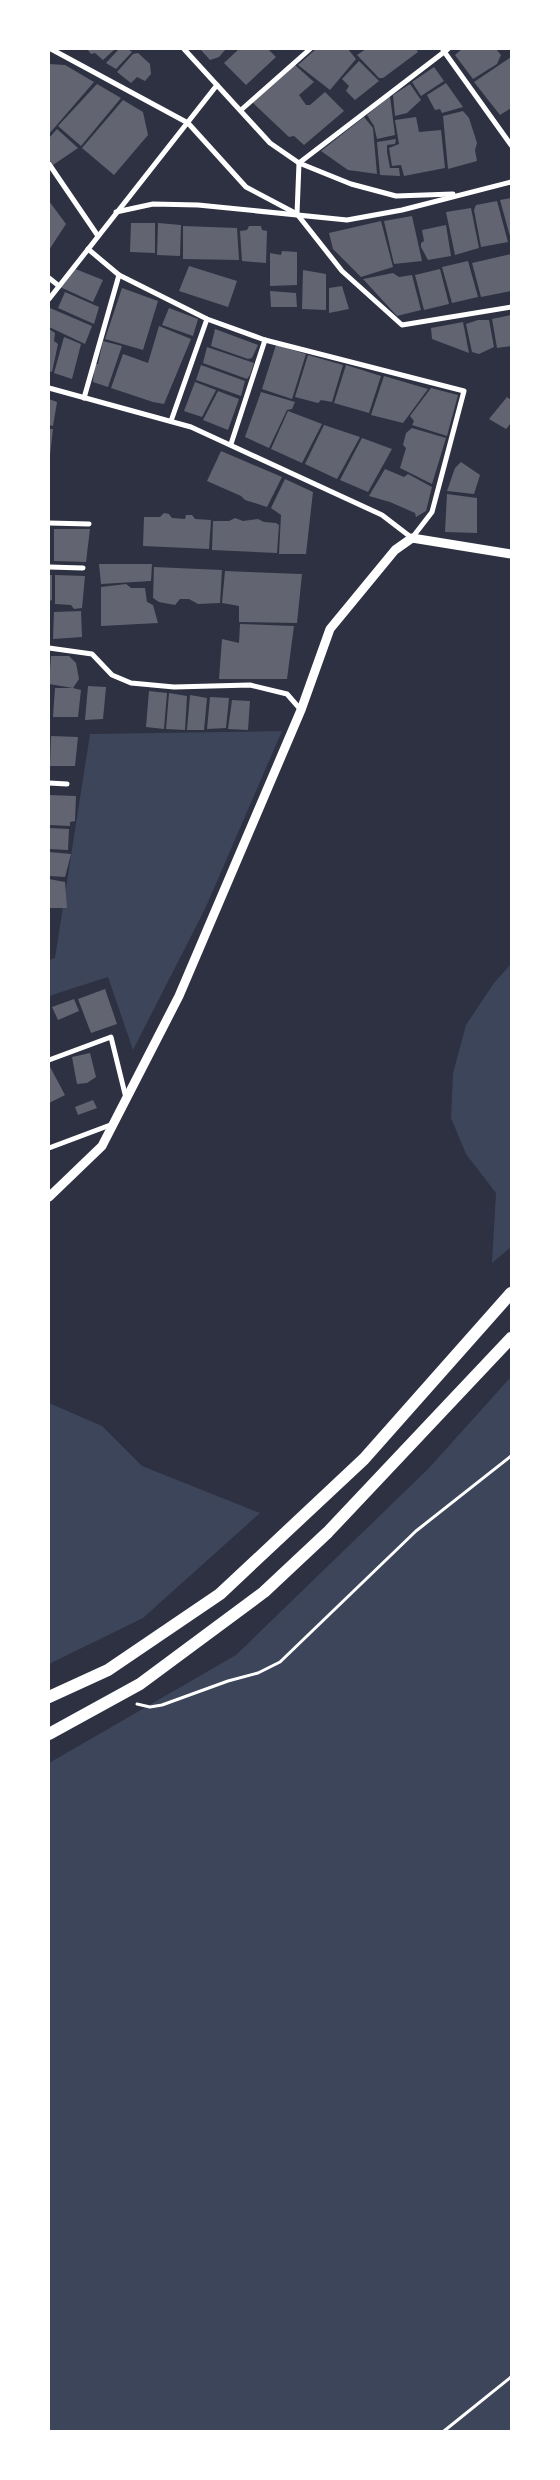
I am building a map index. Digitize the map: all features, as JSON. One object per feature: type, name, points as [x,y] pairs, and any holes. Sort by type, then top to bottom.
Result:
[{"type":"main road","points":[[49,1697],[108,1670],[220,1594],[364,1459],[511,1293]]},
{"type":"main road","points":[[49,1734],[140,1684],[264,1592],[328,1532],[511,1338]]},
{"type":"street","points":[[51,49],[188,123],[246,187],[297,214],[342,271],[402,325],[511,307]]},
{"type":"street","points":[[184,49],[270,143],[299,162],[351,184],[396,196],[461,194]]},
{"type":"street","points":[[241,110],[310,49]]},
{"type":"street","points":[[299,162],[445,50],[511,145]]},
{"type":"street","points":[[49,299],[217,85]]},
{"type":"street","points":[[297,214],[299,162]]},
{"type":"street","points":[[49,164],[98,236]]},
{"type":"street","points":[[116,212],[153,204],[198,205],[347,220],[402,210],[511,182]]},
{"type":"street","points":[[49,1197],[102,1146],[179,996],[301,710],[330,630],[395,550],[412,538],[432,512],[464,391],[265,340],[207,319],[119,275],[88,249]]},
{"type":"street","points":[[84,398],[119,275]]},
{"type":"street","points":[[49,278],[59,286]]},
{"type":"street","points":[[171,421],[207,319]]},
{"type":"street","points":[[231,444],[265,340]]},
{"type":"street","points":[[49,388],[191,427],[382,515],[412,538],[511,554]]},
{"type":"street","points":[[49,523],[89,524]]},
{"type":"street","points":[[49,567],[83,568]]},
{"type":"street","points":[[49,648],[92,654],[112,675],[131,683],[174,687],[250,685],[287,694],[301,710]]},
{"type":"street","points":[[49,784],[67,784]]},
{"type":"street","points":[[49,1060],[111,1037],[126,1098]]},
{"type":"street","points":[[49,1148],[113,1124]]},
{"type":"path","points":[[115,1699],[150,1707],[162,1705],[271,1668],[280,1662],[416,1531],[511,1456]]},
{"type":"path","points":[[444,2431],[511,2377]]},
{"type":"shaded area","points":[[282,731],[205,909],[133,1050],[108,977],[49,996],[49,960],[55,958],[90,734]]},
{"type":"shaded area","points":[[511,964],[511,1247],[492,1263],[496,1193],[466,1154],[451,1118],[453,1073],[466,1025],[494,983]]},
{"type":"shaded area","points":[[511,1377],[511,2431],[49,2431],[49,1763],[236,1655],[428,1469]]},
{"type":"shaded area","points":[[49,1403],[102,1426],[142,1466],[260,1513],[143,1618],[49,1664]]},
{"type":"building","points":[[87,49],[115,49],[103,60],[95,53],[91,54]]},
{"type":"building","points":[[119,49],[128,49],[132,52],[116,69],[106,63]]},
{"type":"building","points":[[200,49],[226,49],[219,57],[210,60]]},
{"type":"building","points":[[239,49],[268,49],[276,57],[246,85],[224,63]]},
{"type":"building","points":[[316,49],[348,49],[356,59],[330,90],[298,65]]},
{"type":"building","points":[[366,49],[416,49],[418,52],[383,78],[379,78],[357,55]]},
{"type":"building","points":[[462,49],[496,49],[501,55],[497,64],[473,79],[455,55]]},
{"type":"building","points":[[138,53],[150,64],[151,74],[145,81],[137,77],[131,83],[117,72],[133,54]]},
{"type":"building","points":[[511,57],[511,108],[500,115],[474,82]]},
{"type":"building","points":[[359,61],[379,81],[355,100],[346,91],[349,86],[342,79]]},
{"type":"building","points":[[49,64],[65,65],[94,82],[49,134]]},
{"type":"building","points":[[295,65],[314,82],[299,95],[306,105],[310,105],[325,92],[344,111],[304,145],[294,136],[289,137],[252,102]]},
{"type":"building","points":[[434,67],[444,81],[421,96],[412,82]]},
{"type":"building","points":[[446,83],[463,107],[442,113],[440,109],[435,110],[427,95]]},
{"type":"building","points":[[97,84],[121,98],[81,146],[58,126]]},
{"type":"building","points":[[410,84],[421,100],[407,113],[395,116],[393,95]]},
{"type":"building","points":[[390,96],[395,135],[377,139],[374,126],[367,115]]},
{"type":"building","points":[[123,100],[143,112],[148,135],[114,175],[82,148]]},
{"type":"building","points":[[463,111],[469,118],[477,143],[475,150],[477,161],[448,169],[443,116]]},
{"type":"building","points":[[364,117],[373,128],[377,174],[348,170],[321,151]]},
{"type":"building","points":[[416,117],[419,132],[441,130],[445,168],[404,176],[401,165],[392,166],[389,148],[399,144],[395,120]]},
{"type":"building","points":[[57,129],[78,148],[53,165],[49,159],[49,138]]},
{"type":"building","points":[[396,139],[395,144],[387,145],[387,152],[390,168],[399,168],[400,176],[380,175],[377,142]]},
{"type":"building","points":[[511,198],[511,240],[500,200]]},
{"type":"building","points":[[49,201],[66,224],[49,250]]},
{"type":"building","points":[[497,201],[508,242],[481,247],[474,210],[476,205]]},
{"type":"building","points":[[471,208],[479,248],[455,255],[446,212]]},
{"type":"building","points":[[412,216],[422,261],[394,264],[384,221]]},
{"type":"building","points":[[381,221],[393,267],[361,277],[333,249],[329,233]]},
{"type":"building","points":[[131,223],[155,223],[155,253],[130,252]]},
{"type":"building","points":[[158,223],[181,225],[180,256],[157,255]]},
{"type":"building","points":[[446,225],[451,256],[428,260],[421,247],[421,243],[424,241],[422,230]]},
{"type":"building","points":[[183,226],[237,228],[239,260],[183,259]]},
{"type":"building","points":[[249,226],[261,226],[262,230],[267,231],[266,263],[242,261],[240,231],[247,230]]},
{"type":"building","points":[[282,251],[297,252],[297,285],[270,286],[270,253],[281,255]]},
{"type":"building","points":[[511,254],[511,291],[481,297],[472,263]]},
{"type":"building","points":[[468,261],[478,297],[452,303],[442,267]]},
{"type":"building","points":[[189,266],[237,281],[228,307],[179,291]]},
{"type":"building","points":[[73,268],[103,280],[93,302],[60,287]]},
{"type":"building","points":[[440,269],[449,304],[424,310],[415,275]]},
{"type":"building","points":[[303,270],[326,274],[326,310],[302,309]]},
{"type":"building","points":[[393,273],[399,277],[412,275],[421,310],[397,316],[363,279]]},
{"type":"building","points":[[342,286],[349,309],[329,313],[329,288]]},
{"type":"building","points":[[122,288],[158,301],[143,350],[105,339]]},
{"type":"building","points":[[270,291],[296,293],[297,307],[271,307]]},
{"type":"building","points":[[65,292],[99,307],[94,324],[58,308]]},
{"type":"building","points":[[50,308],[92,326],[85,344],[49,327]]},
{"type":"building","points":[[169,308],[198,319],[193,336],[162,325]]},
{"type":"building","points":[[511,315],[511,346],[497,348],[492,319]]},
{"type":"building","points":[[478,320],[489,320],[494,347],[479,354],[472,352],[466,324]]},
{"type":"building","points":[[463,322],[469,353],[432,339],[431,328]]},
{"type":"building","points":[[159,326],[191,339],[164,404],[111,388],[123,354],[148,363]]},
{"type":"building","points":[[49,329],[55,333],[54,341],[58,344],[52,372],[49,371]]},
{"type":"building","points":[[215,329],[258,345],[252,358],[248,359],[211,346]]},
{"type":"building","points":[[64,337],[81,344],[72,379],[54,373]]},
{"type":"building","points":[[103,341],[122,346],[108,387],[93,382],[95,364],[98,364]]},
{"type":"building","points":[[276,345],[306,354],[292,399],[262,389]]},
{"type":"building","points":[[207,347],[254,363],[250,375],[247,379],[203,363]]},
{"type":"building","points":[[308,355],[343,365],[332,402],[321,400],[318,403],[295,397]]},
{"type":"building","points":[[201,365],[245,381],[241,396],[196,380]]},
{"type":"building","points":[[346,365],[381,376],[369,413],[334,403]]},
{"type":"building","points":[[384,376],[428,389],[403,423],[371,415]]},
{"type":"building","points":[[195,382],[216,390],[202,417],[184,411]]},
{"type":"building","points":[[431,388],[458,395],[447,436],[412,425],[414,421],[410,416]]},
{"type":"building","points":[[218,391],[239,399],[228,430],[203,420]]},
{"type":"building","points":[[261,392],[295,402],[292,409],[287,410],[269,448],[245,437]]},
{"type":"building","points":[[507,397],[511,400],[511,423],[506,429],[489,419]]},
{"type":"building","points":[[49,399],[57,402],[53,426],[49,425]]},
{"type":"building","points":[[288,411],[322,424],[302,463],[271,449]]},
{"type":"building","points":[[324,425],[360,437],[337,479],[305,464]]},
{"type":"building","points":[[412,428],[446,438],[432,484],[400,468],[406,448],[403,445],[406,433]]},
{"type":"building","points":[[49,429],[53,429],[50,455],[49,455]]},
{"type":"building","points":[[362,438],[392,449],[368,492],[340,480]]},
{"type":"building","points":[[221,451],[282,477],[267,507],[245,500],[241,496],[207,481]]},
{"type":"building","points":[[461,462],[480,475],[474,494],[447,491],[455,468]]},
{"type":"building","points":[[385,469],[404,477],[408,474],[432,487],[426,511],[416,517],[415,513],[390,502],[369,496]]},
{"type":"building","points":[[285,479],[313,492],[306,554],[279,554],[281,515],[271,508]]},
{"type":"building","points":[[447,494],[477,498],[477,533],[445,532]]},
{"type":"building","points":[[164,513],[169,514],[172,518],[185,519],[186,515],[192,515],[195,519],[211,520],[209,549],[143,546],[144,517],[160,517]]},
{"type":"building","points":[[235,518],[243,521],[258,519],[279,525],[277,553],[212,550],[213,521],[229,521]]},
{"type":"building","points":[[54,529],[90,529],[86,562],[54,561]]},
{"type":"building","points":[[99,564],[152,564],[151,581],[101,584]]},
{"type":"building","points":[[154,567],[222,570],[220,603],[198,604],[189,599],[180,599],[175,605],[159,602],[153,598]]},
{"type":"building","points":[[225,571],[302,574],[297,623],[239,622],[239,606],[222,603]]},
{"type":"building","points":[[49,575],[52,575],[52,600],[49,601]]},
{"type":"building","points":[[55,575],[85,576],[82,608],[74,609],[71,605],[55,604]]},
{"type":"building","points":[[126,584],[131,588],[145,588],[147,602],[153,605],[158,623],[101,626],[101,587]]},
{"type":"building","points":[[81,611],[82,637],[53,639],[54,612]]},
{"type":"building","points":[[240,624],[294,626],[287,679],[219,679],[222,639],[239,643]]},
{"type":"building","points":[[51,656],[69,656],[76,663],[79,679],[73,688],[49,684]]},
{"type":"building","points":[[88,686],[106,687],[103,719],[85,720]]},
{"type":"building","points":[[55,688],[81,690],[78,717],[53,717]]},
{"type":"building","points":[[149,691],[167,693],[164,729],[146,727]]},
{"type":"building","points":[[169,693],[187,696],[185,730],[166,729]]},
{"type":"building","points":[[190,695],[207,698],[204,730],[187,730]]},
{"type":"building","points":[[210,697],[229,698],[226,728],[207,729]]},
{"type":"building","points":[[232,700],[250,701],[248,730],[228,729]]},
{"type":"building","points":[[51,736],[78,737],[75,766],[50,766]]},
{"type":"building","points":[[49,795],[76,796],[75,821],[70,822],[70,826],[49,825]]},
{"type":"building","points":[[49,828],[69,829],[68,850],[49,849]]},
{"type":"building","points":[[49,852],[71,854],[65,877],[49,876]]},
{"type":"building","points":[[49,879],[65,882],[67,908],[49,908]]},
{"type":"building","points":[[105,989],[117,1024],[91,1033],[78,999]]},
{"type":"building","points":[[74,999],[79,1011],[58,1020],[52,1007]]},
{"type":"building","points":[[90,1053],[96,1077],[87,1083],[77,1084],[72,1057]]},
{"type":"building","points":[[49,1065],[65,1095],[49,1103]]},
{"type":"building","points":[[93,1100],[97,1108],[78,1115],[75,1107]]}]
